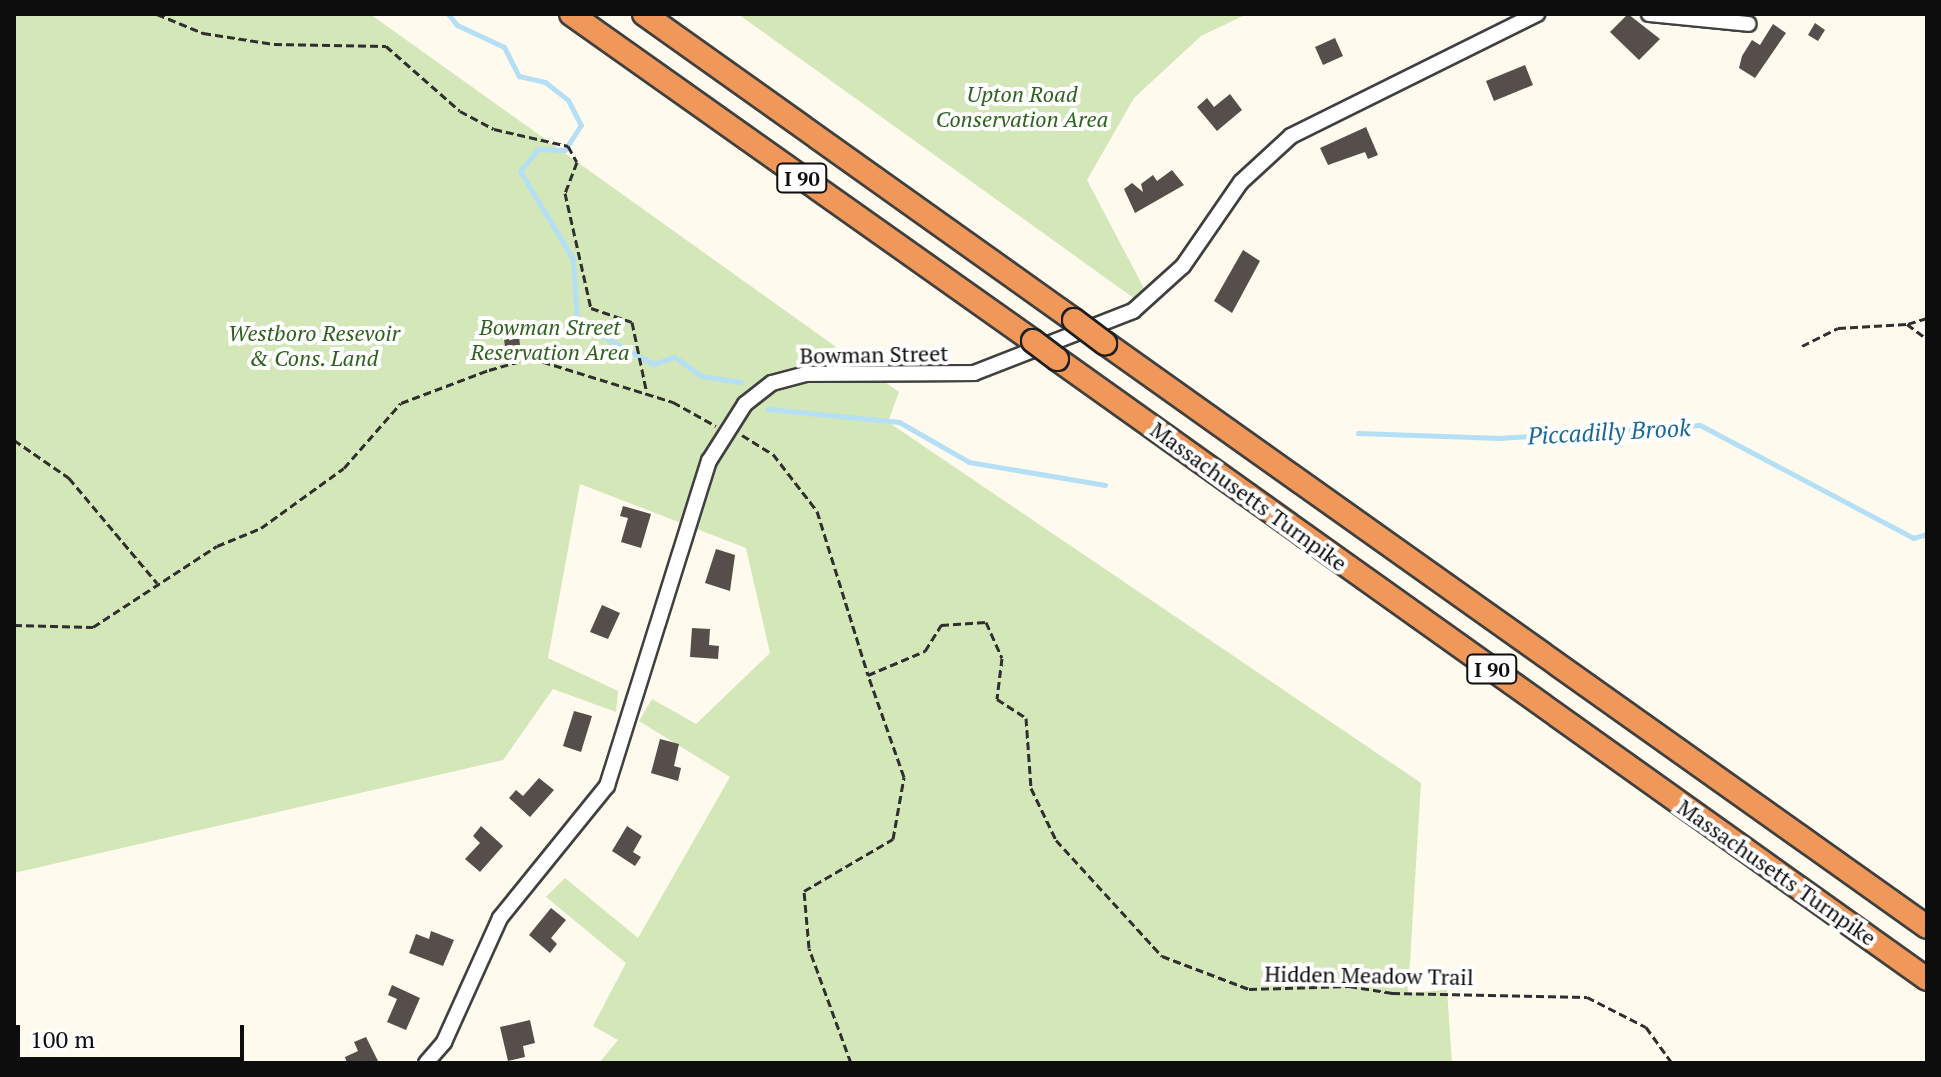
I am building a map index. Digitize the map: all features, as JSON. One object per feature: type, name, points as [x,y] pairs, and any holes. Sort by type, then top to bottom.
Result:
[{"type":"highway","name":"Massachusetts Turnpike","points":[[571,14],[1927,979]]},
{"type":"highway","name":"Massachusetts Turnpike","points":[[644,14],[1927,927]]},
{"type":"street","name":"Bowman Street","points":[[426,1063],[444,1042],[500,918],[607,786],[698,493],[724,431],[772,383],[838,372],[974,373],[1133,311],[1183,266],[1241,182],[1291,136],[1537,14]]},
{"type":"street","points":[[1649,14],[1749,24]]},
{"type":"path","points":[[157,14],[203,33],[274,44],[386,46],[460,111],[494,129],[568,146],[577,162],[565,193],[591,308],[632,322],[647,394]]},
{"type":"path","points":[[1802,346],[1838,328],[1907,324],[1927,318]]},
{"type":"path","points":[[1907,324],[1927,339]]},
{"type":"path","points":[[14,625],[93,627],[217,546],[261,528],[344,468],[401,403],[531,358],[647,394],[773,454],[817,511],[868,675],[904,777],[893,839],[804,891],[809,948],[851,1063]]},
{"type":"path","points":[[14,440],[69,478],[157,584]]},
{"type":"path","name":"Hidden Meadow Trail","points":[[868,675],[925,651],[941,625],[986,622],[1002,658],[997,699],[1026,718],[1031,788],[1056,840],[1162,956],[1249,989],[1349,986],[1392,993],[1587,997],[1646,1027],[1672,1063]]},
{"type":"green space","name":"Westboro Resevoir & Cons. Land","points":[[14,14],[370,14],[899,392],[888,422],[1421,783],[1408,993],[1447,990],[1452,1063],[599,1063],[618,1040],[593,1026],[626,963],[546,897],[565,878],[638,938],[730,777],[639,721],[652,699],[696,724],[770,653],[746,548],[580,484],[548,658],[618,691],[616,712],[553,689],[503,760],[14,873]]},
{"type":"green space","name":"Upton Road Conservation Area","points":[[738,14],[1247,14],[1201,36],[1134,98],[1087,180],[1148,296],[1142,304]]},
{"type":"building","points":[[1628,14],[1660,39],[1639,60],[1610,32]]},
{"type":"building","points":[[1815,23],[1825,30],[1818,41],[1808,35]]},
{"type":"building","points":[[1773,24],[1786,33],[1755,78],[1739,68],[1742,56],[1752,40],[1760,45]]},
{"type":"building","points":[[1335,38],[1343,56],[1323,65],[1315,47]]},
{"type":"building","points":[[1525,65],[1533,85],[1494,101],[1486,81]]},
{"type":"building","points":[[1230,94],[1242,110],[1217,131],[1197,107],[1207,98],[1214,107]]},
{"type":"building","points":[[1366,127],[1378,155],[1368,159],[1365,152],[1328,165],[1320,148]]},
{"type":"building","points":[[1172,170],[1184,185],[1135,213],[1124,189],[1132,183],[1143,192],[1141,184],[1153,175],[1157,181]]},
{"type":"building","points":[[1243,250],[1260,261],[1232,313],[1214,301]]},
{"type":"building","points":[[518,328],[520,345],[505,347],[503,330]]},
{"type":"building","points":[[623,506],[651,514],[641,548],[621,542],[628,518],[620,516]]},
{"type":"building","points":[[716,549],[735,555],[730,591],[705,583]]},
{"type":"building","points":[[602,605],[620,613],[608,639],[590,632]]},
{"type":"building","points":[[692,628],[710,629],[709,645],[719,646],[718,659],[690,657]]},
{"type":"building","points":[[574,711],[592,716],[581,752],[563,746]]},
{"type":"building","points":[[660,739],[679,744],[674,766],[681,768],[678,781],[651,773]]},
{"type":"building","points":[[539,778],[554,790],[530,817],[509,798],[516,790],[523,796]]},
{"type":"building","points":[[481,826],[503,846],[480,872],[465,859],[480,843],[473,836]]},
{"type":"building","points":[[627,826],[642,836],[633,852],[641,857],[635,866],[612,851]]},
{"type":"building","points":[[551,908],[566,920],[551,938],[557,944],[550,953],[529,935]]},
{"type":"building","points":[[431,931],[454,940],[443,966],[409,953],[416,934],[429,939]]},
{"type":"building","points":[[392,985],[420,998],[406,1030],[387,1022],[397,999],[388,995]]},
{"type":"building","points":[[530,1020],[535,1043],[523,1046],[525,1057],[508,1061],[500,1027]]},
{"type":"building","points":[[366,1037],[378,1061],[347,1063],[345,1057],[358,1051],[354,1042]]},
{"type":"waterway","name":"Piccadilly Brook","points":[[448,14],[457,25],[504,47],[519,76],[545,82],[568,100],[581,125],[565,150],[538,149],[520,171],[573,259],[577,322],[653,364],[675,357],[701,376],[741,382]]},
{"type":"waterway","name":"Piccadilly Brook","points":[[768,409],[899,422],[969,462],[1105,485]]},
{"type":"waterway","name":"Piccadilly Brook","points":[[1358,433],[1500,438],[1700,425],[1913,538],[1927,534]]},
{"type":"park label","name":"Bowman Street Reservation Area","points":[[550,338]]}]
